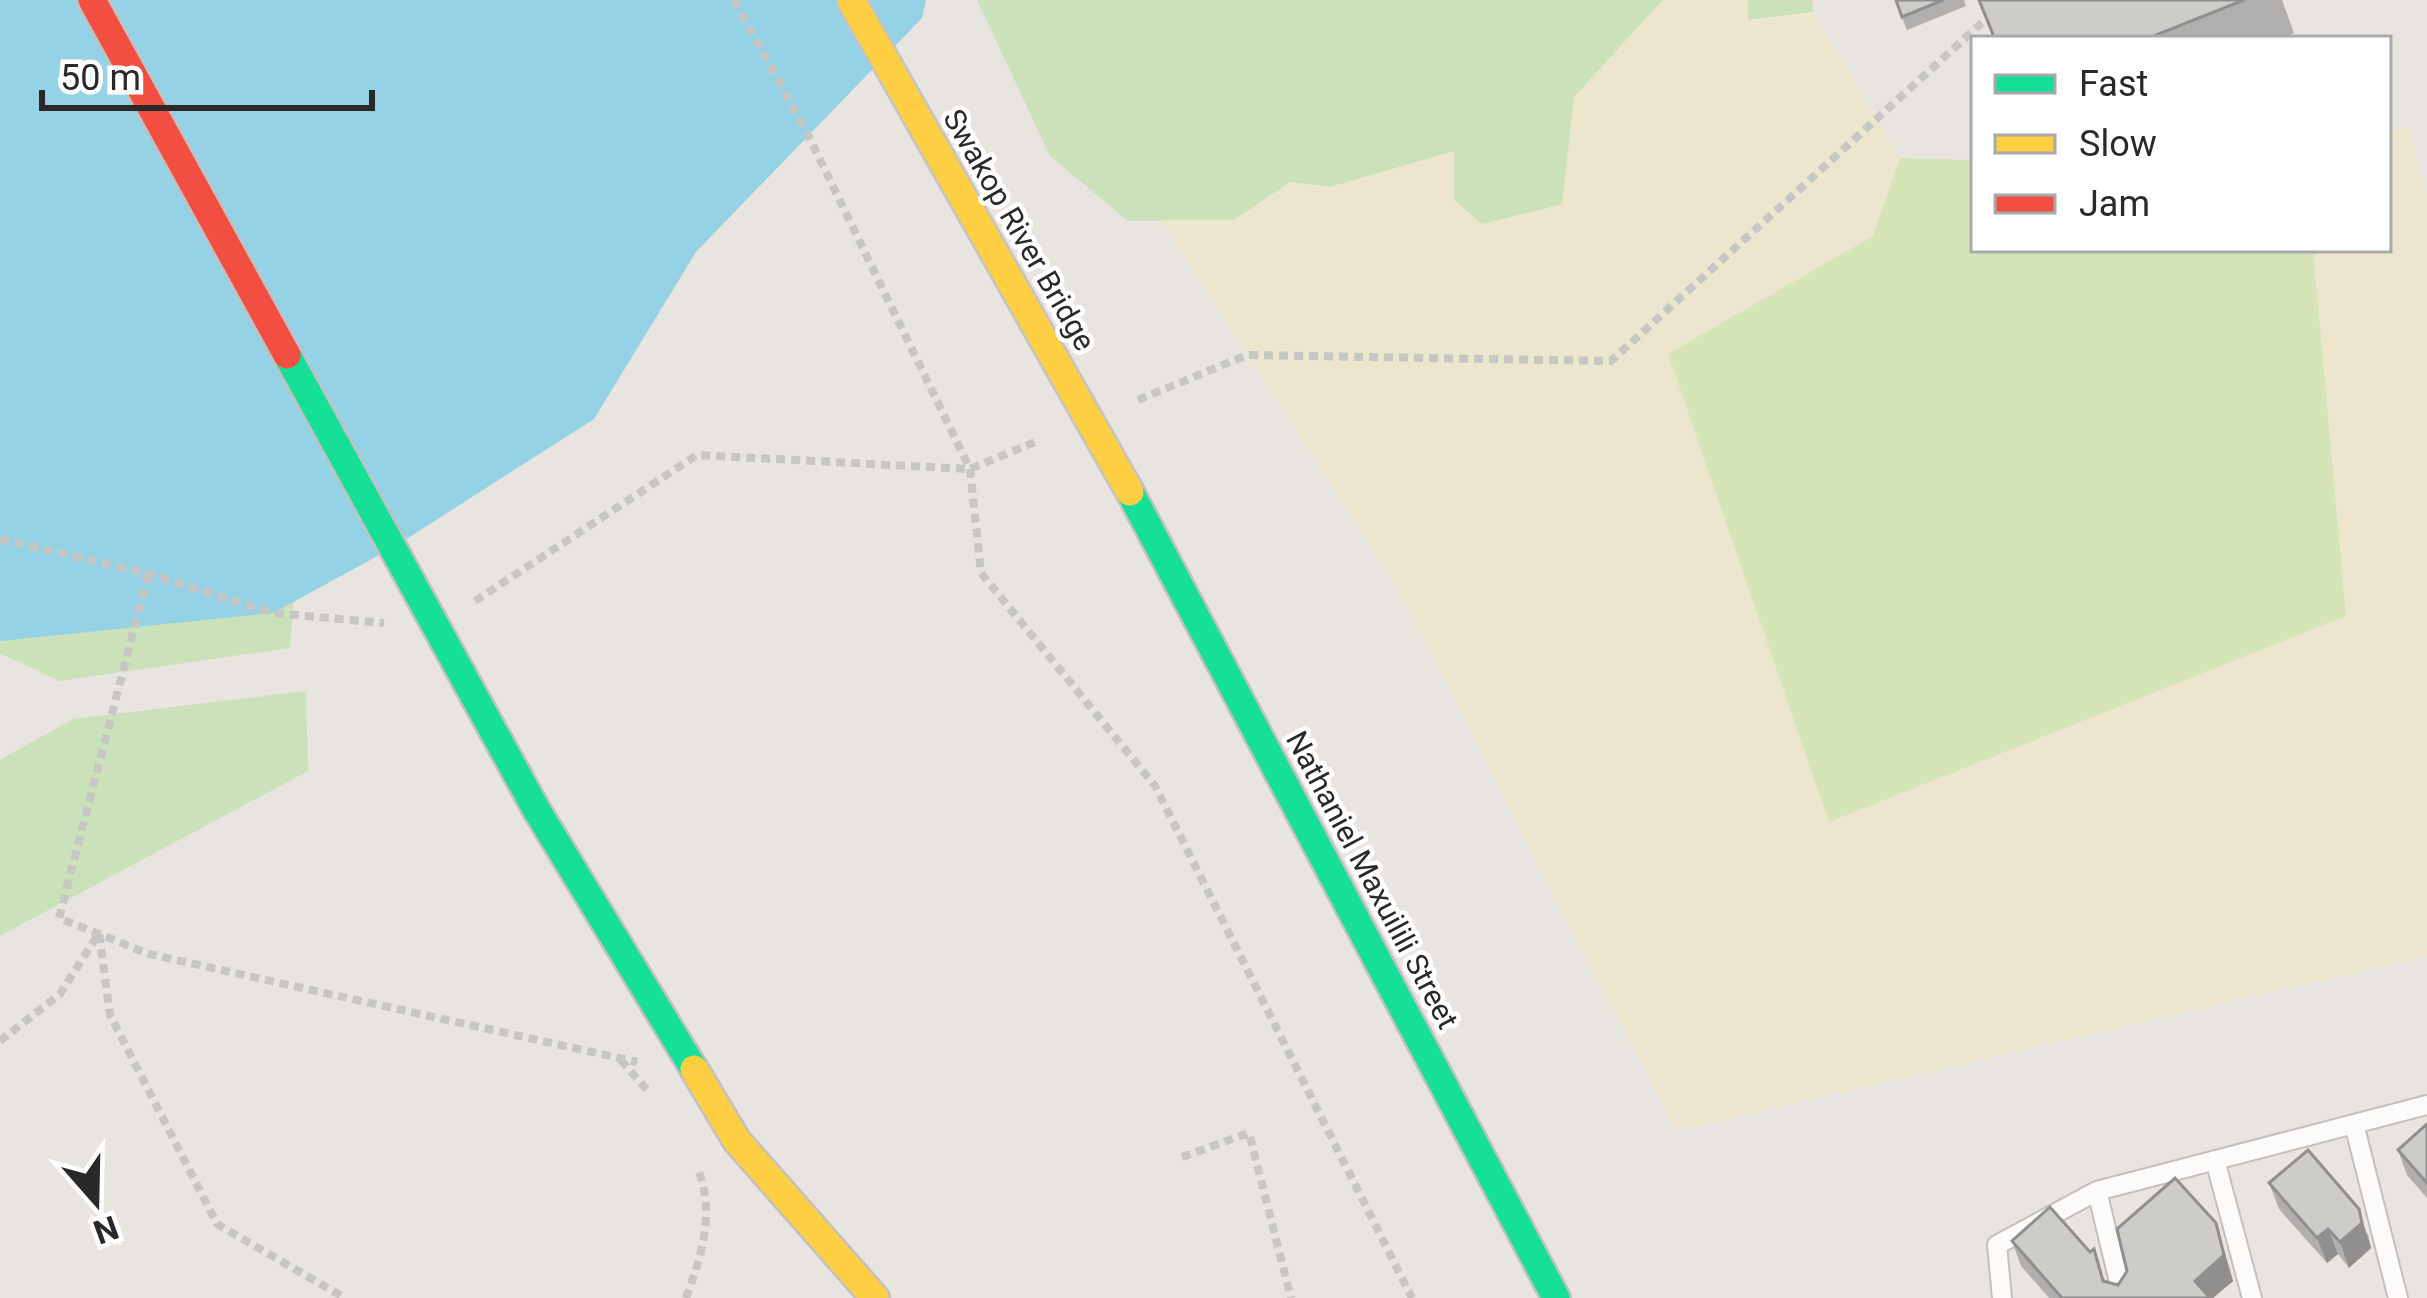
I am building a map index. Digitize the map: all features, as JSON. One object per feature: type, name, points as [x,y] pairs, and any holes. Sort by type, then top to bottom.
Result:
[{"type":"main road","points":[[92,0],[536,808],[736,1141],[875,1298]]},
{"type":"main road","name":"Swakop River Bridge","points":[[851,0],[1130,492]]},
{"type":"main road","name":"Nathaniel Maxuilili Street","points":[[1130,492],[1556,1298]]},
{"type":"lane","points":[[2002,1298],[1997,1245],[2097,1191],[2427,1105]]},
{"type":"lane","points":[[2354,1124],[2398,1298]]},
{"type":"lane","points":[[2215,1160],[2252,1298]]},
{"type":"lane","points":[[2097,1191],[2123,1298]]},
{"type":"path","points":[[734,0],[808,135],[970,469],[981,573],[1154,786],[1412,1298]]},
{"type":"path","points":[[1119,408],[1247,355],[1611,361],[1985,20]]},
{"type":"path","points":[[0,539],[148,574],[273,614],[436,627],[697,455],[970,469],[1055,434]]},
{"type":"path","points":[[148,574],[59,918],[149,954],[697,1076]]},
{"type":"path","points":[[0,1041],[60,994],[99,934]]},
{"type":"path","points":[[99,934],[110,1015],[217,1225],[345,1298]]},
{"type":"path","points":[[620,1058],[658,1102]]},
{"type":"path","points":[[1182,1157],[1249,1133],[1291,1298]]},
{"type":"path","points":[[686,1298],[704,1248],[706,1193],[692,1152]]},
{"type":"green space","points":[[977,0],[1663,0],[1574,97],[1563,204],[1482,224],[1454,200],[1453,152],[1330,187],[1290,182],[1234,220],[1128,221],[1050,156]]},
{"type":"green space","points":[[1748,0],[1812,0],[1813,12],[1747,20]]},
{"type":"green space","points":[[1900,158],[1971,160],[1971,252],[2313,252],[2346,616],[1829,822],[1668,354],[1873,236]]},
{"type":"green space","points":[[299,525],[290,648],[59,681],[0,653],[0,585]]},
{"type":"green space","points":[[306,691],[308,771],[0,936],[0,760],[73,719]]},
{"type":"sand","points":[[1663,0],[1748,0],[1748,20],[1813,12],[1900,158],[1873,236],[1668,354],[2345,616],[2313,252],[2391,252],[2391,134],[2408,126],[2427,196],[2427,956],[1675,1131],[1397,587],[1161,220],[1234,220],[1290,182],[1330,187],[1454,151],[1454,200],[1482,224],[1562,205],[1574,97]]},
{"type":"water","points":[[0,0],[926,0],[922,18],[696,252],[594,419],[394,547],[273,613],[0,641]]},
{"type":"building","points":[[1896,0],[1943,0],[1902,17]]},
{"type":"building","points":[[1979,0],[2244,0],[2154,36],[1994,36]]},
{"type":"building","points":[[2427,1124],[2427,1183],[2398,1150]]},
{"type":"building","points":[[2308,1150],[2359,1209],[2362,1223],[2340,1242],[2328,1229],[2317,1238],[2269,1183]]},
{"type":"building","points":[[2175,1178],[2216,1223],[2224,1255],[2195,1281],[2210,1298],[2062,1298],[2012,1241],[2050,1207],[2090,1252],[2094,1249],[2103,1281],[2118,1285],[2127,1271],[2117,1229]]},
{"type":"traffic: fast","points":[[287,355],[536,809],[694,1069]]},
{"type":"traffic: fast","points":[[1130,492],[1556,1298]]},
{"type":"traffic: slow","points":[[851,0],[1130,492]]},
{"type":"traffic: slow","points":[[694,1069],[737,1141],[875,1298]]},
{"type":"traffic: jam","points":[[92,0],[287,355]]}]
